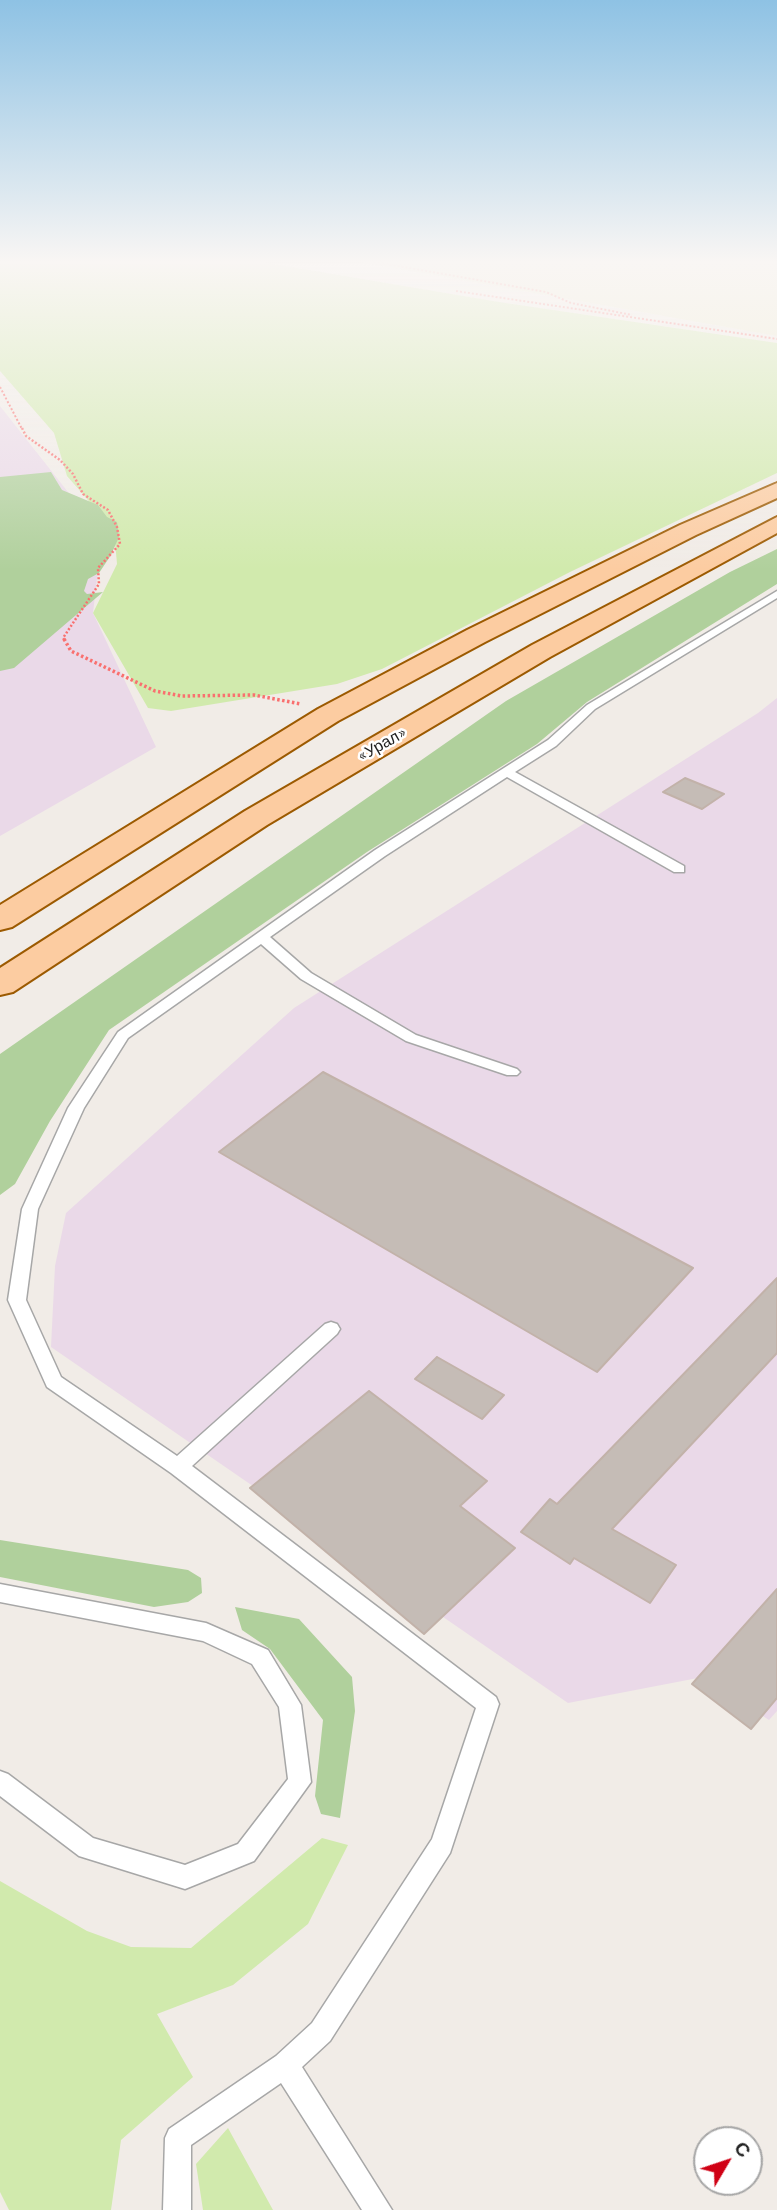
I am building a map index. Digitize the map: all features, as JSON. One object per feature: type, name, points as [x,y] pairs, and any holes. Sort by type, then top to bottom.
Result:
[{"type":"main road","points":[[0,919],[328,715],[476,636],[688,530],[777,491]]},
{"type":"main road","points":[[776,525],[750,529],[732,520],[771,501],[777,491]]},
{"type":"main road","name":"«Урал»","points":[[0,984],[268,811],[541,651],[776,525]]},
{"type":"lane","points":[[177,2210],[178,2138],[285,2065],[321,2032],[442,1844],[488,1704],[178,1467],[54,1382],[17,1300],[30,1209],[76,1108],[123,1035],[380,853],[552,743],[591,707],[777,594]]},
{"type":"lane","points":[[507,772],[679,869]]},
{"type":"lane","points":[[261,937],[306,976],[411,1038],[512,1072]]},
{"type":"lane","points":[[178,1467],[331,1329]]},
{"type":"lane","points":[[0,1593],[206,1632],[261,1657],[290,1705],[300,1782],[246,1853],[185,1877],[87,1849],[0,1782]]},
{"type":"lane","points":[[285,2065],[379,2210]]},
{"type":"path","points":[[0,387],[26,436],[60,460],[73,474],[83,494],[108,509],[117,527],[120,544],[98,568],[99,584],[63,638],[71,651],[155,691],[194,697],[254,695],[299,704],[328,715]]},
{"type":"shaded area","points":[[0,406],[102,535],[93,613],[156,747],[0,836]]},
{"type":"shaded area","points":[[777,698],[777,1711],[769,1720],[703,1677],[568,1703],[51,1347],[55,1266],[66,1213],[294,1008],[758,713]]},
{"type":"green space","points":[[0,364],[777,364],[777,473],[570,572],[382,669],[337,684],[171,711],[148,708],[93,613],[117,564],[114,530],[67,476],[54,433],[0,371]]},
{"type":"green space","points":[[51,472],[62,490],[98,505],[107,517],[117,522],[119,537],[99,573],[88,579],[84,591],[87,594],[103,592],[14,668],[0,671],[0,477]]},
{"type":"green space","points":[[777,549],[777,584],[587,702],[537,744],[367,852],[109,1030],[50,1121],[15,1184],[0,1195],[0,1054],[506,701],[730,572]]},
{"type":"green space","points":[[0,1540],[188,1570],[201,1578],[202,1593],[188,1602],[154,1607],[0,1577]]},
{"type":"green space","points":[[235,1607],[299,1619],[352,1677],[355,1711],[340,1818],[321,1814],[315,1796],[323,1720],[270,1649],[242,1630]]},
{"type":"green space","points":[[322,1838],[348,1845],[308,1924],[233,1985],[157,2014],[193,2077],[121,2140],[111,2210],[9,2210],[0,2192],[0,1881],[87,1931],[131,1947],[191,1948]]},
{"type":"green space","points":[[228,2128],[273,2210],[203,2210],[196,2164]]},
{"type":"building","points":[[685,778],[724,794],[702,809],[663,792]]},
{"type":"building","points":[[323,1072],[693,1268],[597,1372],[219,1152]]},
{"type":"building","points":[[777,1278],[777,1353],[612,1529],[676,1565],[650,1603],[574,1558],[570,1564],[521,1532],[550,1499],[557,1504]]},
{"type":"building","points":[[437,1357],[504,1395],[482,1419],[415,1379]]},
{"type":"building","points":[[369,1391],[487,1481],[460,1506],[515,1548],[424,1634],[250,1488]]},
{"type":"building","points":[[777,1589],[777,1698],[751,1729],[692,1684]]}]
